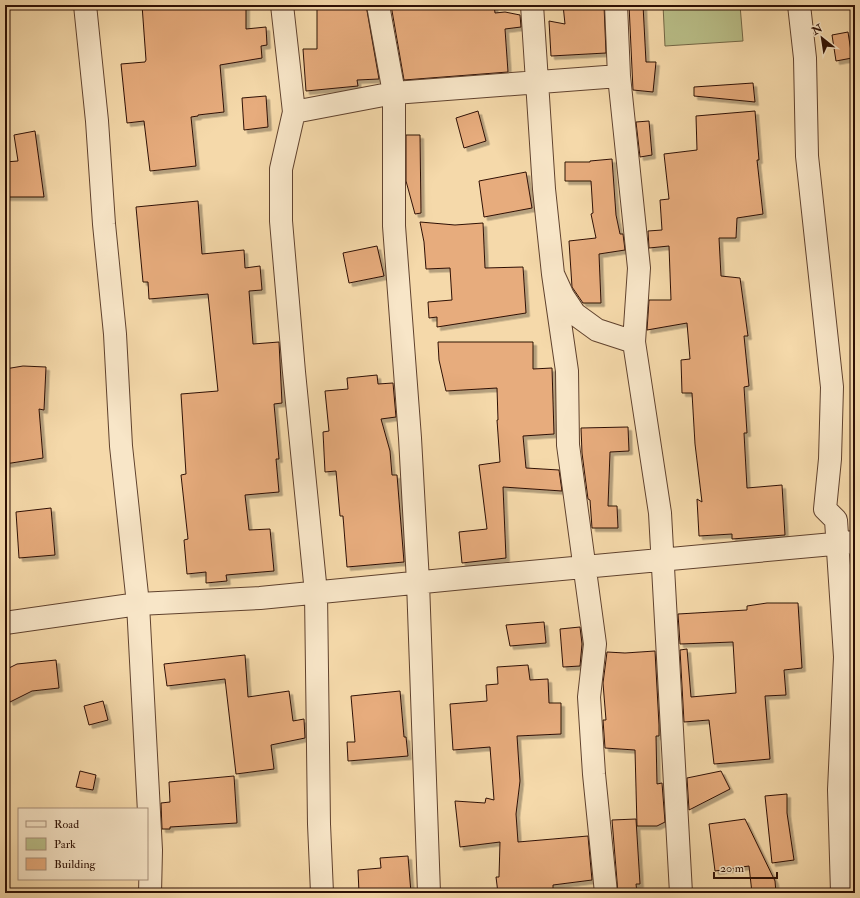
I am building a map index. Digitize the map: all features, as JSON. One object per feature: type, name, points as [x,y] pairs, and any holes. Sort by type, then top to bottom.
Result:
[{"type":"street","points":[[85,5],[97,121],[104,224],[115,334],[121,446],[138,604],[151,850],[150,893]]},
{"type":"street","points":[[282,5],[294,112],[281,169],[281,221],[294,372],[316,593],[319,824],[322,893]]},
{"type":"street","points":[[378,5],[394,93],[394,226],[408,407],[418,582],[429,893]]},
{"type":"street","points":[[532,5],[544,189],[553,274],[567,371],[568,445],[595,644],[589,697],[594,774],[606,893]]},
{"type":"street","points":[[616,5],[619,76],[639,268],[634,342],[660,513],[681,893]]},
{"type":"street","points":[[799,5],[805,58],[807,156],[832,387],[830,459],[825,509],[836,520],[846,543],[845,658],[838,790],[842,893]]},
{"type":"street","points":[[294,112],[394,93],[619,76]]},
{"type":"street","points":[[553,274],[563,296],[574,314],[597,330],[634,342]]},
{"type":"street","points":[[5,623],[138,604],[260,598],[846,543]]},
{"type":"green space","points":[[663,5],[740,5],[743,41],[665,46]]},
{"type":"building","points":[[142,5],[246,5],[246,29],[266,27],[267,45],[261,46],[262,58],[220,65],[224,112],[191,117],[196,166],[150,171],[144,121],[127,123],[121,64],[145,62],[146,60]]},
{"type":"building","points":[[317,5],[366,5],[379,79],[357,80],[358,86],[306,91],[303,49],[317,49]]},
{"type":"building","points":[[391,5],[494,5],[495,13],[505,12],[520,15],[521,27],[505,29],[508,72],[404,80]]},
{"type":"building","points":[[563,5],[604,5],[606,53],[551,56],[549,21],[565,24]]},
{"type":"building","points":[[629,5],[643,5],[646,62],[656,62],[653,92],[633,90]]},
{"type":"building","points":[[848,32],[852,58],[836,61],[832,35]]},
{"type":"building","points":[[753,83],[755,102],[694,96],[694,87]]},
{"type":"building","points":[[266,96],[268,127],[244,130],[242,98]]},
{"type":"building","points":[[478,111],[486,141],[464,148],[456,118]]},
{"type":"building","points":[[755,111],[759,160],[757,160],[763,214],[737,218],[736,238],[719,238],[721,276],[740,278],[748,336],[744,336],[749,386],[744,387],[747,433],[744,433],[747,488],[782,485],[785,535],[732,539],[732,534],[699,536],[697,499],[702,502],[695,444],[692,393],[682,393],[681,360],[690,359],[687,323],[647,330],[649,300],[671,300],[669,246],[649,248],[648,231],[662,230],[660,200],[669,199],[664,154],[697,150],[696,116]]},
{"type":"building","points":[[649,121],[652,155],[640,157],[636,122]]},
{"type":"building","points":[[35,131],[44,197],[5,197],[5,162],[18,161],[14,135]]},
{"type":"building","points":[[406,135],[420,135],[421,213],[415,214],[406,181]]},
{"type":"building","points":[[612,159],[616,215],[620,234],[623,234],[625,250],[599,254],[601,303],[583,303],[572,287],[569,241],[596,238],[591,214],[593,213],[591,181],[565,181],[565,162],[590,162]]},
{"type":"building","points":[[526,172],[532,208],[484,217],[479,181]]},
{"type":"building","points":[[198,201],[202,254],[244,250],[245,268],[260,266],[262,290],[249,291],[253,344],[279,342],[282,403],[274,404],[279,459],[276,459],[279,492],[245,495],[249,530],[270,529],[274,571],[226,575],[227,581],[206,583],[206,572],[187,574],[184,540],[188,539],[181,475],[186,474],[181,394],[218,391],[208,294],[149,299],[148,282],[143,282],[136,207]]},
{"type":"building","points":[[420,222],[455,225],[483,223],[485,268],[523,267],[526,313],[437,327],[437,317],[429,318],[428,302],[452,300],[450,268],[426,269],[424,242]]},
{"type":"building","points":[[377,246],[384,276],[349,283],[343,253]]},
{"type":"building","points":[[438,342],[533,342],[533,369],[552,368],[554,434],[523,436],[526,468],[559,470],[562,491],[503,487],[506,558],[462,563],[459,532],[487,529],[479,465],[500,462],[497,420],[497,388],[446,391],[439,360]]},
{"type":"building","points":[[23,366],[46,367],[44,410],[39,409],[43,458],[5,464],[5,369]]},
{"type":"building","points":[[377,375],[378,384],[393,383],[396,417],[381,419],[390,451],[392,475],[397,475],[404,562],[347,567],[343,516],[340,516],[336,471],[325,472],[323,432],[329,431],[325,391],[348,389],[347,378]]},
{"type":"building","points":[[628,427],[629,451],[610,452],[608,506],[617,506],[618,528],[592,528],[590,500],[588,499],[582,453],[581,428]]},
{"type":"building","points":[[51,508],[55,555],[19,558],[16,512]]},
{"type":"building","points":[[767,603],[798,603],[802,668],[784,670],[786,695],[765,696],[770,759],[714,764],[709,720],[684,722],[680,650],[687,649],[691,697],[736,693],[733,642],[680,644],[678,614],[747,610],[747,606]]},
{"type":"building","points":[[544,622],[546,643],[510,646],[506,625]]},
{"type":"building","points":[[580,627],[582,644],[580,666],[563,667],[560,629]]},
{"type":"building","points":[[655,651],[659,725],[659,736],[656,736],[657,784],[662,783],[665,822],[657,826],[637,826],[635,750],[605,748],[603,720],[606,720],[603,683],[607,652],[625,653]]},
{"type":"building","points":[[245,655],[248,697],[289,691],[293,721],[304,719],[305,738],[271,745],[274,769],[236,774],[225,679],[167,686],[164,664]]},
{"type":"building","points":[[56,660],[59,688],[32,691],[10,702],[5,692],[5,670],[17,664]]},
{"type":"building","points":[[528,665],[530,680],[548,679],[549,703],[561,703],[561,734],[517,736],[520,781],[516,814],[518,842],[588,836],[592,880],[553,885],[553,893],[498,893],[496,877],[499,877],[500,842],[460,847],[455,801],[485,803],[486,798],[494,800],[490,747],[453,750],[450,704],[487,701],[486,685],[498,684],[497,667]]},
{"type":"building","points":[[400,691],[404,737],[406,737],[408,756],[348,761],[347,742],[355,742],[351,696]]},
{"type":"building","points":[[103,701],[108,720],[89,725],[84,706]]},
{"type":"building","points":[[80,771],[96,775],[93,790],[76,787]]},
{"type":"building","points":[[721,771],[730,789],[689,810],[687,778]]},
{"type":"building","points":[[234,776],[237,823],[170,827],[170,829],[162,829],[161,803],[170,802],[169,782]]},
{"type":"building","points":[[787,794],[787,813],[794,860],[772,863],[765,796]]},
{"type":"building","points":[[636,819],[640,884],[636,884],[637,893],[618,893],[612,820]]},
{"type":"building","points":[[745,819],[775,881],[776,893],[752,893],[749,866],[715,871],[709,824]]},
{"type":"building","points":[[408,856],[411,893],[359,893],[358,870],[381,868],[380,858]]}]
